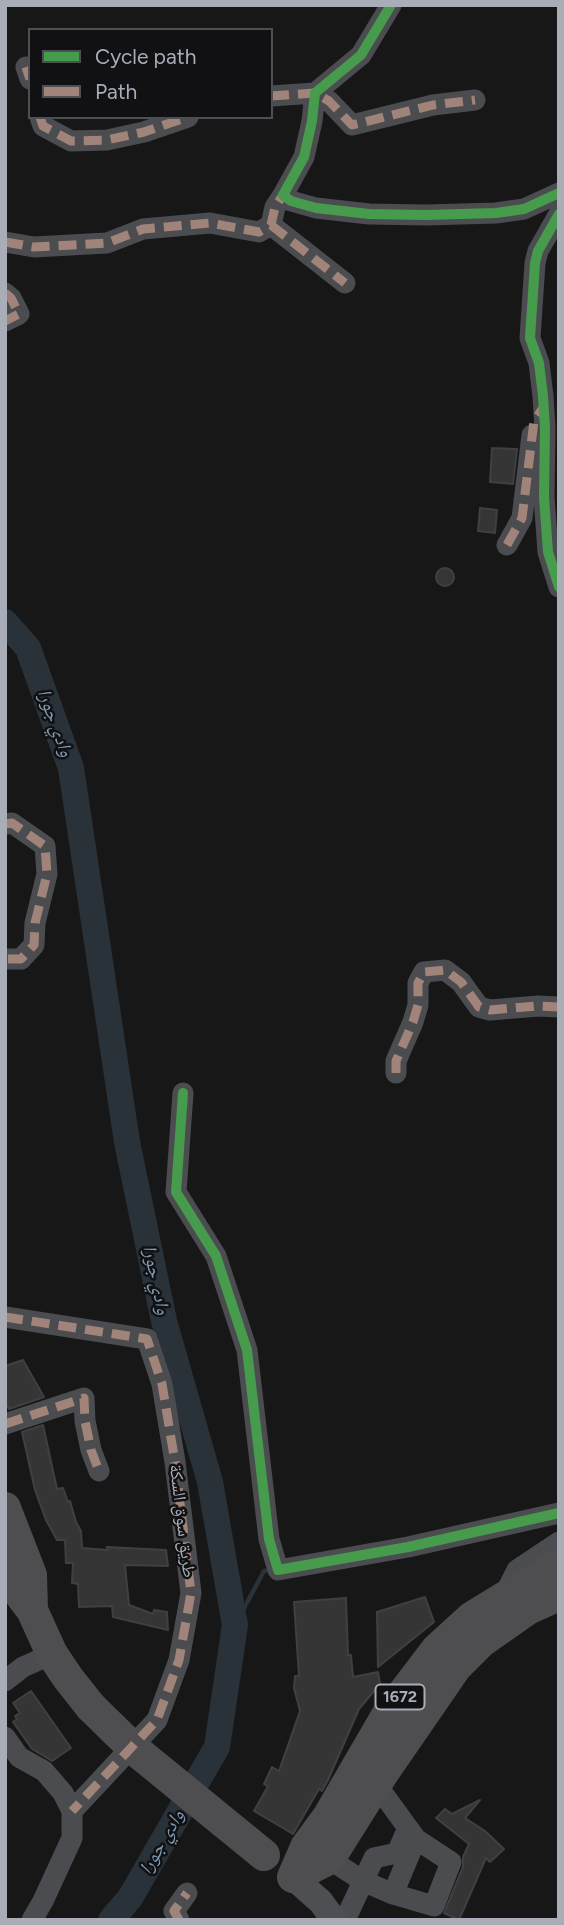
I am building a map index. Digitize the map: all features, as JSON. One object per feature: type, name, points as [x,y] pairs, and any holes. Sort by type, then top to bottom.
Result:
[{"type":"highway","points":[[5,1508],[31,1574],[32,1610]]},
{"type":"highway","name":"1672","points":[[293,1877],[306,1847],[328,1817],[389,1712],[437,1650],[471,1618],[559,1564]]},
{"type":"highway","points":[[5,1571],[32,1610],[52,1654],[91,1707],[134,1749],[293,1877]]},
{"type":"highway","name":"1672","points":[[293,1877],[329,1858],[456,1667],[481,1642],[528,1609],[559,1595]]},
{"type":"main road","points":[[293,1877],[321,1902],[334,1920]]},
{"type":"street","points":[[5,242],[34,247],[107,243],[142,229],[210,223],[259,232],[271,225],[275,207],[303,157],[312,121],[315,93],[361,55],[391,5]]},
{"type":"street","points":[[273,96],[315,93],[329,101],[352,125],[433,105],[475,100]]},
{"type":"street","points":[[41,119],[43,126],[71,141],[107,140],[144,132],[182,119]]},
{"type":"street","points":[[283,195],[291,201],[316,208],[369,214],[426,215],[496,213],[524,209],[559,193]]},
{"type":"street","points":[[559,214],[538,251],[530,338],[539,363],[545,428],[544,497],[548,551],[559,587]]},
{"type":"street","points":[[271,225],[345,283]]},
{"type":"street","points":[[5,293],[11,298],[19,314],[5,321]]},
{"type":"street","points":[[507,545],[523,518],[534,421],[543,408]]},
{"type":"street","points":[[5,824],[12,823],[45,846],[47,874],[35,923],[34,945],[21,959],[5,959]]},
{"type":"street","points":[[396,1073],[396,1061],[413,1022],[418,1005],[418,983],[424,972],[445,970],[461,982],[479,1007],[490,1010],[559,1007]]},
{"type":"street","points":[[183,1093],[176,1192],[216,1256],[247,1350],[269,1539],[278,1570],[408,1547],[559,1513]]},
{"type":"street","name":"طريق سوق السكة","points":[[5,1317],[147,1339],[162,1384],[175,1462],[191,1593],[179,1660],[157,1720],[72,1811]]},
{"type":"street","points":[[5,1424],[84,1398],[91,1450],[99,1471]]},
{"type":"street","points":[[503,1598],[517,1570],[559,1542]]},
{"type":"street","points":[[5,1681],[23,1667],[52,1654]]},
{"type":"street","points":[[5,1737],[19,1757],[44,1772],[63,1793],[72,1811],[72,1838],[32,1920]]},
{"type":"street","points":[[329,1858],[378,1887],[434,1906],[451,1862],[412,1833],[376,1784]]},
{"type":"street","points":[[345,1920],[404,1863],[412,1833]]},
{"type":"street","points":[[378,1887],[374,1858],[397,1853],[412,1833]]},
{"type":"street","points":[[173,1917],[187,1894]]},
{"type":"building","points":[[492,448],[517,449],[513,484],[490,482]]},
{"type":"building","points":[[480,508],[497,510],[495,533],[478,531]]},
{"type":"building","points":[[441,568],[449,568],[454,577],[452,584],[441,586],[436,581],[436,573]]},
{"type":"building","points":[[23,1360],[44,1397],[9,1409],[5,1401],[5,1366]]},
{"type":"building","points":[[43,1425],[57,1489],[63,1488],[68,1502],[70,1501],[81,1531],[82,1548],[166,1550],[168,1566],[125,1565],[129,1605],[153,1614],[154,1610],[167,1612],[168,1630],[113,1617],[112,1606],[79,1607],[78,1584],[72,1583],[73,1563],[66,1563],[65,1540],[57,1540],[46,1520],[35,1490],[22,1432]]},
{"type":"building","points":[[425,1597],[434,1622],[378,1667],[377,1612]]},
{"type":"building","points":[[346,1598],[348,1655],[351,1655],[353,1677],[378,1672],[380,1684],[359,1709],[328,1780],[322,1791],[319,1789],[293,1834],[254,1811],[268,1786],[264,1784],[272,1767],[279,1771],[300,1711],[294,1688],[295,1676],[299,1676],[294,1602]]},
{"type":"building","points":[[31,1691],[71,1748],[52,1761],[32,1749],[13,1722],[17,1719],[15,1716],[20,1713],[13,1703]]},
{"type":"building","points":[[480,1800],[465,1818],[485,1831],[504,1849],[490,1862],[486,1858],[459,1920],[444,1913],[463,1867],[463,1857],[469,1844],[436,1818],[445,1809],[452,1814]]},
{"type":"waterway","name":"وادي جورا","points":[[5,622],[28,648],[71,768],[127,1142],[164,1321],[210,1482],[235,1625],[217,1747],[130,1898],[111,1920]]},
{"type":"waterway","points":[[235,1625],[264,1571],[270,1570]]},
{"type":"marked path","points":[[26,67],[28,73]]},
{"type":"marked path","points":[[273,96],[315,93],[329,101],[352,125],[433,105],[475,100]]},
{"type":"marked path","points":[[41,119],[43,126],[71,141],[107,140],[144,132],[182,119]]},
{"type":"marked path","points":[[5,242],[34,247],[107,243],[143,229],[210,223],[259,232],[271,225],[275,207],[283,195]]},
{"type":"marked path","points":[[271,225],[345,283]]},
{"type":"marked path","points":[[5,293],[11,298],[19,314],[5,321]]},
{"type":"marked path","points":[[507,545],[522,518],[534,421],[543,408]]},
{"type":"marked path","points":[[5,824],[12,823],[45,846],[47,874],[35,923],[34,945],[21,959],[5,959]]},
{"type":"marked path","points":[[396,1073],[396,1061],[413,1022],[418,1005],[418,983],[424,972],[445,970],[461,982],[479,1007],[490,1010],[559,1007]]},
{"type":"marked path","points":[[5,1317],[147,1339],[162,1384],[175,1462],[191,1593],[179,1660],[157,1720],[72,1811]]},
{"type":"marked path","points":[[5,1424],[84,1398],[85,1421],[99,1471]]},
{"type":"marked path","points":[[179,1920],[174,1911],[187,1893]]},
{"type":"cycle path","points":[[391,5],[361,55],[315,93],[304,157],[283,195],[291,201],[316,208],[369,214],[426,215],[496,213],[524,209],[559,193]]},
{"type":"cycle path","points":[[559,214],[538,251],[535,263],[530,338],[539,363],[543,396],[544,497],[548,552],[559,587]]},
{"type":"cycle path","points":[[183,1093],[176,1192],[216,1256],[247,1350],[269,1539],[278,1570],[408,1547],[559,1513]]}]
